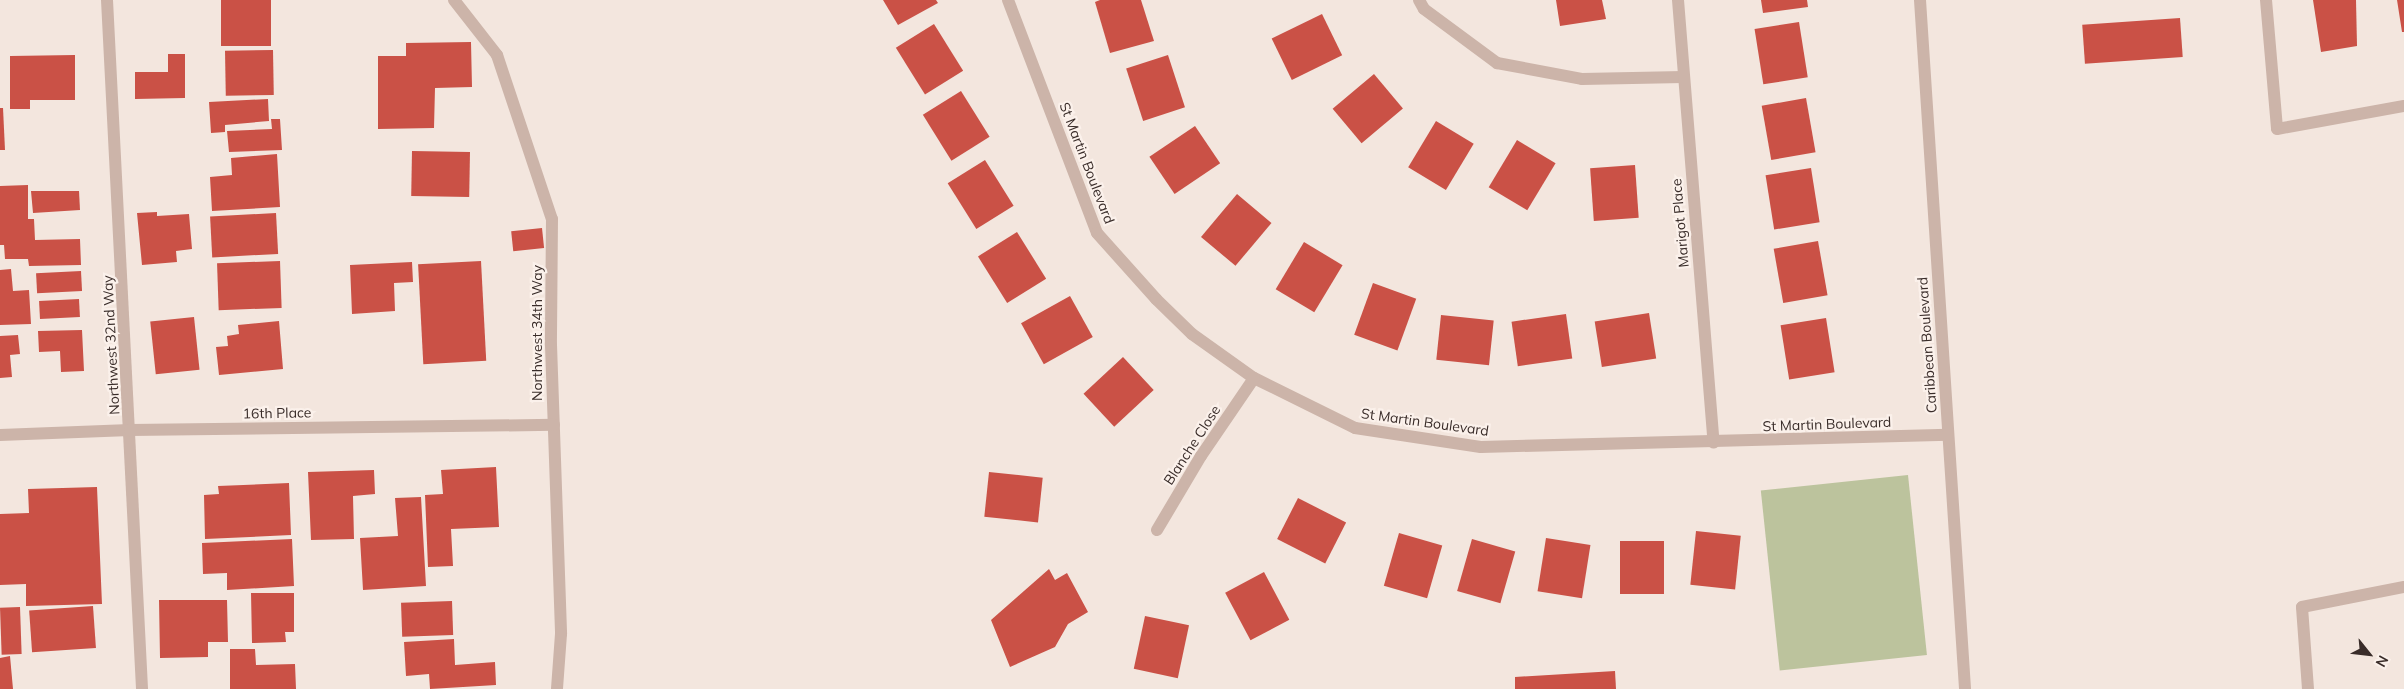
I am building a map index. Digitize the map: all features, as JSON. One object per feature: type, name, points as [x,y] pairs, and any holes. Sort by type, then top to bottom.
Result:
[{"type":"street","name":"Northwest 32nd Way","points":[[107,0],[142,689]]},
{"type":"street","name":"Northwest 34th Way","points":[[454,0],[497,55],[552,219],[554,425],[561,634],[557,689]]},
{"type":"street","name":"St Martin Boulevard","points":[[1008,0],[1097,233],[1156,299],[1192,334],[1254,378],[1354,428],[1481,447],[1714,443],[1948,435]]},
{"type":"street","points":[[1419,0],[1424,9],[1497,62],[1582,79],[1683,77]]},
{"type":"street","name":"Marigot Place","points":[[1678,0],[1714,443]]},
{"type":"street","name":"Caribbean Boulevard","points":[[1920,0],[1965,689]]},
{"type":"street","points":[[2266,0],[2277,129],[2404,106]]},
{"type":"street","name":"Blanche Close","points":[[1157,530],[1201,456],[1254,378]]},
{"type":"street","name":"16th Place","points":[[0,435],[130,430],[554,425]]},
{"type":"street","points":[[2308,689],[2302,607],[2404,587]]},
{"type":"green space","points":[[1908,475],[1927,655],[1780,670],[1761,490]]},
{"type":"building","points":[[221,0],[271,0],[271,46],[221,46]]},
{"type":"building","points":[[883,0],[936,0],[938,3],[898,25]]},
{"type":"building","points":[[1100,0],[1141,0],[1154,41],[1110,53],[1095,2]]},
{"type":"building","points":[[1556,0],[1602,0],[1606,19],[1560,26]]},
{"type":"building","points":[[1761,0],[1807,0],[1808,7],[1763,13]]},
{"type":"building","points":[[2313,0],[2356,0],[2357,46],[2321,52]]},
{"type":"building","points":[[2397,0],[2404,0],[2404,32],[2402,32]]},
{"type":"building","points":[[1322,14],[1342,55],[1292,80],[1272,39]]},
{"type":"building","points":[[2180,18],[2183,57],[2085,64],[2082,25]]},
{"type":"building","points":[[1799,22],[1808,77],[1763,84],[1755,29]]},
{"type":"building","points":[[934,24],[963,71],[925,94],[896,48]]},
{"type":"building","points":[[471,42],[472,87],[435,88],[434,128],[378,129],[378,56],[406,56],[406,43]]},
{"type":"building","points":[[273,50],[274,95],[226,96],[225,51]]},
{"type":"building","points":[[168,54],[185,54],[185,98],[135,99],[135,72],[168,72]]},
{"type":"building","points":[[75,55],[75,100],[30,100],[30,109],[10,109],[10,56]]},
{"type":"building","points":[[1168,55],[1185,107],[1143,121],[1126,69]]},
{"type":"building","points":[[1374,74],[1403,108],[1362,143],[1333,109]]},
{"type":"building","points":[[961,91],[990,137],[951,161],[923,115]]},
{"type":"building","points":[[1806,98],[1816,152],[1771,160],[1762,106]]},
{"type":"building","points":[[268,99],[269,121],[225,125],[225,132],[211,133],[209,102]]},
{"type":"building","points":[[0,108],[3,108],[5,150],[0,150]]},
{"type":"building","points":[[271,119],[280,119],[282,150],[229,152],[227,131],[272,129]]},
{"type":"building","points":[[1436,121],[1474,144],[1446,190],[1408,167]]},
{"type":"building","points":[[1195,126],[1220,163],[1175,194],[1149,157]]},
{"type":"building","points":[[1517,140],[1556,163],[1527,210],[1489,187]]},
{"type":"building","points":[[412,151],[470,152],[469,197],[411,196]]},
{"type":"building","points":[[277,154],[280,207],[212,211],[210,177],[232,175],[231,158]]},
{"type":"building","points":[[985,160],[1014,206],[976,229],[948,183]]},
{"type":"building","points":[[1635,165],[1639,218],[1594,221],[1590,168]]},
{"type":"building","points":[[1811,168],[1820,222],[1774,230],[1766,175]]},
{"type":"building","points":[[28,185],[28,219],[34,219],[35,240],[80,239],[81,265],[29,266],[28,259],[5,259],[4,245],[0,245],[0,186]]},
{"type":"building","points":[[31,191],[79,191],[80,210],[33,213]]},
{"type":"building","points":[[1237,194],[1271,223],[1235,266],[1201,237]]},
{"type":"building","points":[[157,212],[157,216],[189,214],[192,249],[176,251],[177,262],[142,265],[137,213]]},
{"type":"building","points":[[276,213],[278,254],[212,257],[210,216]]},
{"type":"building","points":[[542,228],[544,248],[513,251],[511,231]]},
{"type":"building","points":[[1017,232],[1046,279],[1007,303],[978,256]]},
{"type":"building","points":[[1818,241],[1828,295],[1783,303],[1774,249]]},
{"type":"building","points":[[1304,242],[1343,265],[1314,312],[1276,289]]},
{"type":"building","points":[[280,261],[282,308],[219,310],[217,263]]},
{"type":"building","points":[[481,261],[486,361],[423,364],[418,264]]},
{"type":"building","points":[[412,262],[413,282],[394,283],[395,311],[352,314],[350,265]]},
{"type":"building","points":[[11,269],[13,291],[29,290],[31,324],[0,325],[0,270]]},
{"type":"building","points":[[81,271],[82,291],[37,293],[36,273]]},
{"type":"building","points":[[1373,283],[1416,299],[1397,350],[1354,335]]},
{"type":"building","points":[[1070,296],[1093,337],[1044,364],[1021,323]]},
{"type":"building","points":[[79,299],[80,317],[40,319],[39,301]]},
{"type":"building","points":[[1649,313],[1656,358],[1602,367],[1595,322]]},
{"type":"building","points":[[1566,314],[1572,359],[1518,366],[1512,322]]},
{"type":"building","points":[[1441,315],[1494,321],[1489,365],[1436,360]]},
{"type":"building","points":[[194,317],[200,370],[156,374],[150,322]]},
{"type":"building","points":[[1826,318],[1835,372],[1789,380],[1781,325]]},
{"type":"building","points":[[279,321],[283,369],[219,375],[216,347],[228,346],[227,336],[239,334],[238,325]]},
{"type":"building","points":[[82,330],[84,371],[61,372],[60,351],[39,352],[38,331]]},
{"type":"building","points":[[18,335],[20,354],[10,355],[12,377],[0,378],[0,336]]},
{"type":"building","points":[[1123,357],[1154,390],[1114,427],[1084,394]]},
{"type":"building","points":[[496,467],[499,527],[451,529],[453,566],[428,567],[425,495],[443,494],[441,470]]},
{"type":"building","points":[[374,470],[375,494],[353,496],[354,539],[311,540],[308,472]]},
{"type":"building","points":[[989,472],[1043,478],[1038,522],[984,517]]},
{"type":"building","points":[[289,483],[291,535],[205,539],[204,495],[219,494],[218,486]]},
{"type":"building","points":[[97,487],[102,604],[26,606],[26,584],[0,585],[0,514],[29,513],[28,489]]},
{"type":"building","points":[[421,497],[426,586],[363,590],[360,538],[398,536],[395,498]]},
{"type":"building","points":[[1298,498],[1346,523],[1325,564],[1277,539]]},
{"type":"building","points":[[1696,531],[1741,536],[1735,589],[1690,585]]},
{"type":"building","points":[[1399,533],[1442,545],[1427,598],[1384,586]]},
{"type":"building","points":[[1546,538],[1590,545],[1582,598],[1538,591]]},
{"type":"building","points":[[292,539],[294,586],[227,590],[227,573],[203,574],[202,543]]},
{"type":"building","points":[[1472,539],[1515,551],[1500,603],[1457,591]]},
{"type":"building","points":[[1620,541],[1664,541],[1664,594],[1620,594]]},
{"type":"building","points":[[1049,569],[1055,580],[1067,573],[1088,612],[1068,624],[1055,647],[1010,667],[991,620]]},
{"type":"building","points":[[1264,572],[1289,620],[1251,640],[1225,593]]},
{"type":"building","points":[[251,593],[294,593],[294,632],[285,632],[286,642],[252,643]]},
{"type":"building","points":[[159,600],[227,600],[228,642],[208,642],[208,657],[160,658]]},
{"type":"building","points":[[452,601],[453,635],[402,637],[401,603]]},
{"type":"building","points":[[93,606],[96,648],[32,652],[29,610]]},
{"type":"building","points":[[20,607],[22,654],[2,655],[0,608]]},
{"type":"building","points":[[1145,616],[1189,625],[1178,678],[1134,669]]},
{"type":"building","points":[[454,639],[455,665],[495,662],[496,685],[430,689],[429,674],[406,676],[404,642]]},
{"type":"building","points":[[230,649],[255,649],[256,665],[295,664],[296,689],[230,689]]},
{"type":"building","points":[[10,656],[13,689],[0,689],[0,658]]},
{"type":"building","points":[[1615,671],[1616,689],[1515,689],[1515,677]]}]
